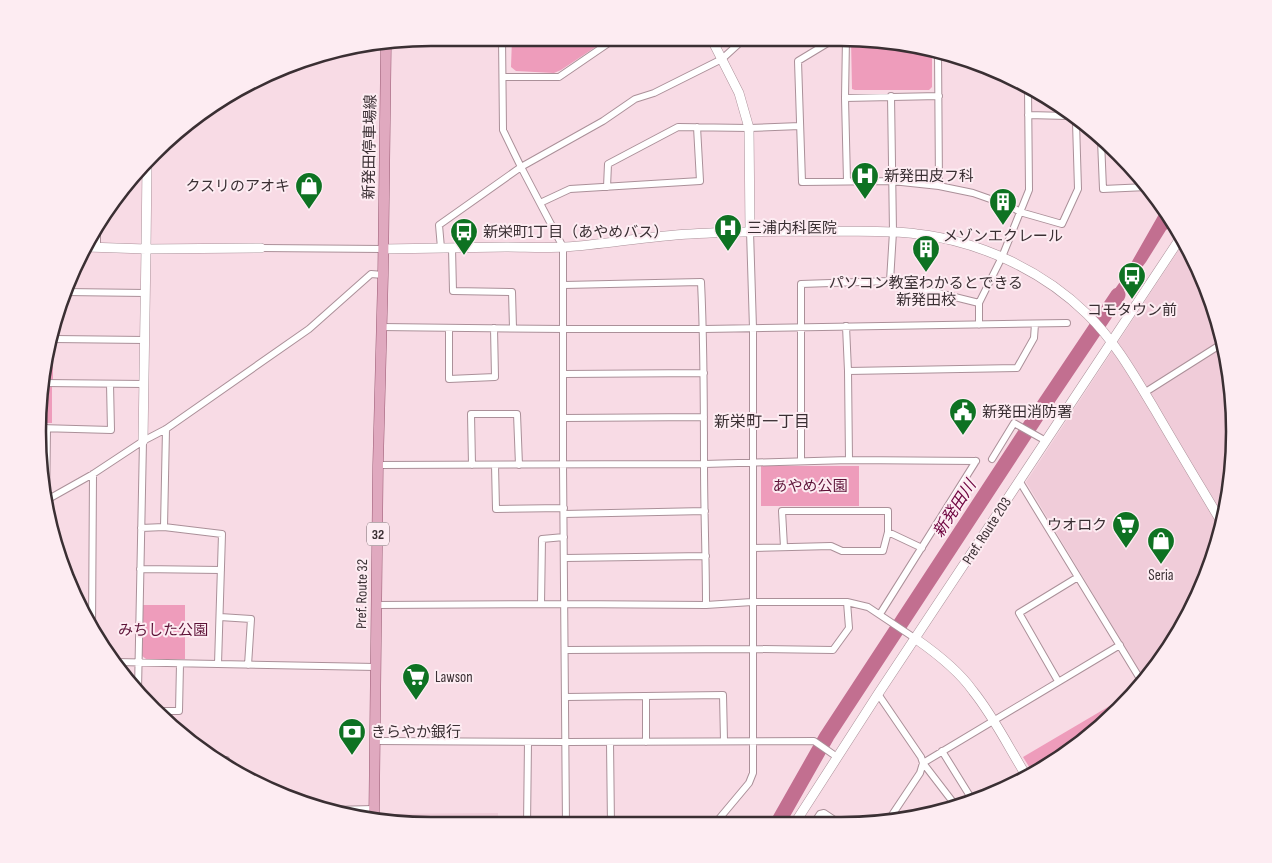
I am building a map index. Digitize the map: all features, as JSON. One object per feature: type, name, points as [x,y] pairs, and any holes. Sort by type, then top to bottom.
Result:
[{"type":"main road","name":"新発田停車場線","points":[[383,249],[386,49]]},
{"type":"main road","name":"Pref. Route 32","points":[[374,809],[378,465],[383,249]]},
{"type":"street","points":[[502,46],[504,130],[563,247],[566,817]]},
{"type":"street","points":[[503,77],[560,77],[605,46]]},
{"type":"street","points":[[715,46],[739,93],[749,128],[753,328],[753,773],[749,783],[721,817]]},
{"type":"street","points":[[440,248],[439,225],[521,167],[603,121],[635,99],[654,93],[722,59],[736,46]]},
{"type":"street","points":[[823,46],[798,61],[802,182],[892,181],[939,186],[974,193],[1010,206],[1020,212],[1062,224],[1078,189],[1076,127]]},
{"type":"street","points":[[846,46],[847,181]]},
{"type":"street","points":[[938,59],[939,186]]},
{"type":"street","points":[[890,281],[893,232],[891,96]]},
{"type":"street","points":[[846,98],[939,96]]},
{"type":"street","points":[[979,325],[979,303],[1002,258],[1029,190],[1029,96]]},
{"type":"street","points":[[1028,116],[1062,116]]},
{"type":"street","points":[[607,188],[608,164],[678,127],[749,128],[800,126]]},
{"type":"street","points":[[540,203],[570,189],[700,181],[697,128]]},
{"type":"street","points":[[1101,148],[1103,189],[1138,187]]},
{"type":"street","points":[[138,681],[147,172]]},
{"type":"street","points":[[93,248],[383,249],[563,247],[689,234],[750,231],[893,232],[949,239],[982,249],[1033,274],[1056,288],[1086,314],[1112,343],[1216,515]]},
{"type":"street","points":[[97,241],[97,248]]},
{"type":"street","name":"Pref. Route 203","points":[[799,817],[878,694],[912,636],[1020,482],[1177,244]]},
{"type":"street","points":[[452,248],[453,291],[512,292],[513,328]]},
{"type":"street","points":[[52,496],[93,474],[143,441],[166,429],[309,329],[371,274],[383,275]]},
{"type":"street","points":[[801,462],[801,284],[890,281],[979,303]]},
{"type":"street","points":[[564,286],[700,282],[704,328],[706,605]]},
{"type":"street","points":[[73,292],[146,293]]},
{"type":"street","points":[[382,327],[564,329],[753,328],[1067,323]]},
{"type":"street","points":[[848,371],[1017,368],[1034,338],[1035,324]]},
{"type":"street","points":[[846,326],[849,460]]},
{"type":"street","points":[[448,328],[449,379],[495,377],[494,328]]},
{"type":"street","points":[[58,339],[144,340]]},
{"type":"street","points":[[1144,393],[1216,347]]},
{"type":"street","points":[[564,374],[704,372]]},
{"type":"street","points":[[50,383],[144,384]]},
{"type":"street","points":[[46,428],[111,430],[110,384]]},
{"type":"street","points":[[472,465],[471,414],[517,414],[519,465]]},
{"type":"street","points":[[564,418],[704,417]]},
{"type":"street","points":[[992,459],[1014,423],[1046,441]]},
{"type":"street","points":[[164,528],[166,429]]},
{"type":"street","points":[[378,465],[704,464],[849,460],[976,461],[880,614]]},
{"type":"street","points":[[495,465],[496,509],[705,511]]},
{"type":"street","points":[[92,613],[93,474]]},
{"type":"street","points":[[1020,482],[1138,676]]},
{"type":"street","points":[[753,548],[831,546],[842,551],[883,551],[888,532],[888,511],[782,511],[784,547]]},
{"type":"street","points":[[141,528],[164,528],[222,534],[218,664]]},
{"type":"street","points":[[888,532],[922,548]]},
{"type":"street","points":[[541,604],[542,539],[564,537]]},
{"type":"street","points":[[565,558],[706,556]]},
{"type":"street","points":[[140,569],[221,570]]},
{"type":"street","points":[[1058,682],[1019,613],[1078,577]]},
{"type":"street","points":[[377,605],[706,605],[752,602],[847,602],[868,607],[890,620],[947,663],[973,690],[1023,770]]},
{"type":"street","points":[[566,650],[832,650],[849,628],[847,602]]},
{"type":"street","points":[[220,617],[251,618],[248,665]]},
{"type":"street","points":[[894,813],[920,773],[923,763],[1120,645]]},
{"type":"street","points":[[123,662],[376,668]]},
{"type":"street","points":[[166,710],[179,711],[180,664]]},
{"type":"street","points":[[878,694],[921,757],[923,763],[952,800]]},
{"type":"street","points":[[566,697],[723,695],[724,741]]},
{"type":"street","points":[[646,696],[646,742]]},
{"type":"street","points":[[375,741],[814,741],[838,757]]},
{"type":"street","points":[[527,817],[528,742]]},
{"type":"street","points":[[610,742],[611,817]]},
{"type":"street","points":[[942,751],[969,794]]},
{"type":"street","points":[[358,809],[374,809]]},
{"type":"street","points":[[818,817],[820,814],[824,814],[829,817]]},
{"type":"shaded area","points":[[1159,214],[1168,229],[1123,292],[1110,314],[1103,306],[1122,279]]},
{"type":"shaded area","points":[[1179,249],[1196,284],[1213,332],[1225,406],[1225,457],[1213,531],[1196,579],[1186,602],[1161,646],[1140,673],[1026,482]]},
{"type":"shaded area","points":[[498,813],[498,817],[432,817],[389,814]]},
{"type":"green space","points":[[512,46],[597,46],[554,73],[516,71],[511,67]]},
{"type":"green space","points":[[851,46],[891,50],[932,57],[932,87],[929,90],[852,89]]},
{"type":"green space","points":[[53,362],[53,380],[50,380]]},
{"type":"green space","points":[[49,387],[52,387],[52,423],[46,423]]},
{"type":"green space","name":"あやめ公園","points":[[761,466],[859,466],[859,506],[761,506]]},
{"type":"green space","name":"みちした公園","points":[[142,605],[185,605],[185,659],[146,659],[141,655]]},
{"type":"green space","points":[[1113,704],[1075,737],[1033,765],[1029,767],[1023,757]]},
{"type":"waterway","name":"新発田川","points":[[781,817],[827,736],[1118,295]]},
{"type":"place","name":"新発田皮フ科","points":[[865,200]]},
{"type":"place","name":"クスリのアオキ","points":[[309,210]]},
{"type":"place","name":"メゾンエクレール","points":[[1003,226]]},
{"type":"place","name":"三浦内科医院","points":[[728,252]]},
{"type":"place","name":"新栄町1丁目（あやめバス）","points":[[464,256]]},
{"type":"place","name":"パソコン教室わかるとできる 新発田校","points":[[926,273]]},
{"type":"place","name":"コモタウン前","points":[[1132,300]]},
{"type":"place","name":"新発田消防署","points":[[963,436]]},
{"type":"place","name":"ウオロク","points":[[1126,549]]},
{"type":"place","name":"Seria","points":[[1161,565]]},
{"type":"place","name":"Lawson","points":[[416,701]]},
{"type":"place","name":"きらやか銀行","points":[[352,756]]},
{"type":"district","name":"新栄町一丁目","points":[[762,422]]}]
